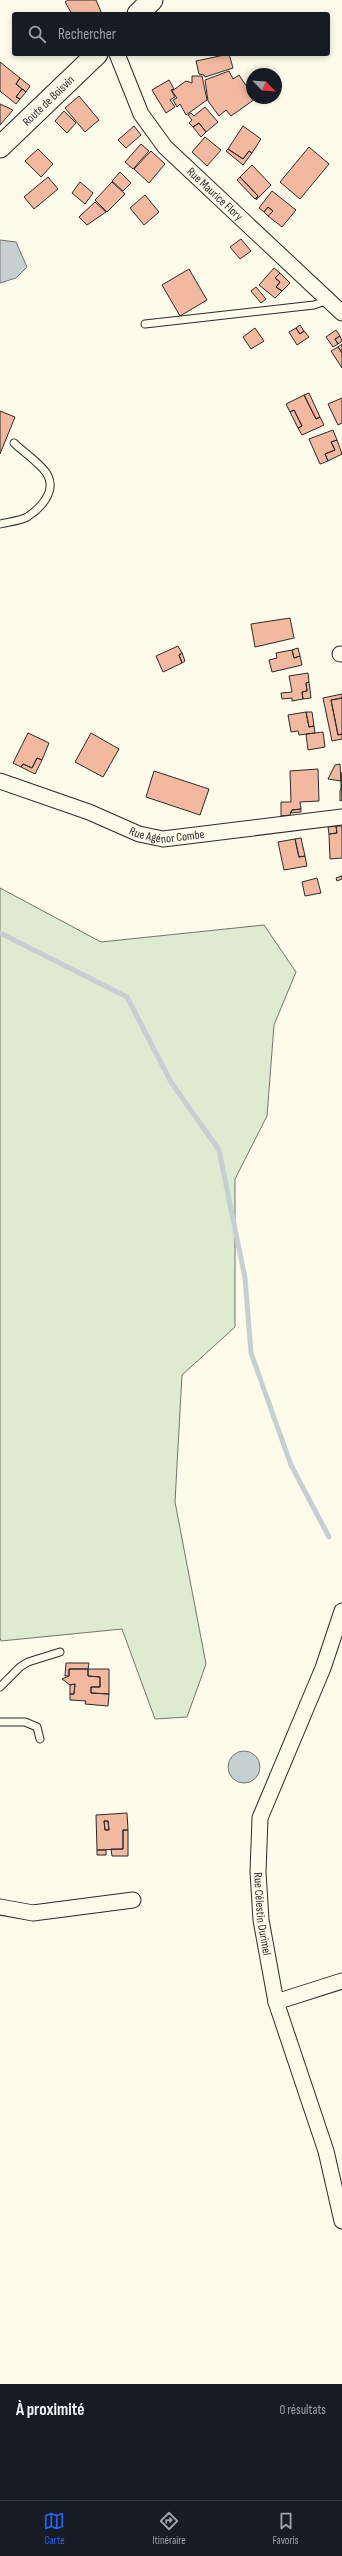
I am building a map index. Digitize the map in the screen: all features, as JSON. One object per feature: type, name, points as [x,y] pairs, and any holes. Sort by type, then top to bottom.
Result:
[{"type":"main road","points":[[140,12],[152,0]]},
{"type":"main road","name":"Route de Boisvin","points":[[0,146],[95,56]]},
{"type":"street","name":"Rue Maurice Flory","points":[[118,56],[140,114],[165,147],[342,313]]},
{"type":"street","name":"Rue Agénor Combe","points":[[0,781],[89,812],[139,834],[163,839],[342,817]]},
{"type":"street","name":"Rue Célestin Durimel","points":[[342,1611],[323,1668],[260,1818],[258,1872],[261,1920],[276,2002],[326,2151],[342,2221]]},
{"type":"street","points":[[0,1907],[33,1913],[133,1900]]},
{"type":"street","points":[[276,2002],[342,1981]]},
{"type":"lane","points":[[145,324],[314,305],[328,300]]},
{"type":"lane","points":[[0,524],[26,517],[40,506],[48,494],[51,484],[48,474],[14,443]]},
{"type":"lane","points":[[0,1687],[20,1667],[60,1652]]},
{"type":"lane","points":[[0,1722],[32,1724],[37,1727],[40,1739]]},
{"type":"green space","points":[[0,888],[101,942],[264,925],[296,972],[274,1025],[267,1116],[235,1179],[235,1327],[182,1375],[175,1502],[206,1664],[187,1717],[155,1719],[122,1629],[1,1641],[0,1638]]},
{"type":"shaded area","points":[[0,240],[16,242],[27,267],[16,278],[0,283]]},
{"type":"shaded area","points":[[244,1751],[255,1756],[260,1767],[255,1778],[244,1783],[233,1778],[228,1767],[233,1756]]},
{"type":"building","points":[[68,0],[96,0],[101,12],[71,12],[65,2]]},
{"type":"building","points":[[220,56],[230,56],[233,68],[205,77],[204,75],[199,74],[196,61]]},
{"type":"building","points":[[0,62],[20,78],[16,84],[22,89],[16,97],[20,99],[16,104],[0,91]]},
{"type":"building","points":[[229,71],[233,79],[239,75],[246,86],[246,104],[248,104],[231,116],[226,110],[219,116],[208,101],[205,80]]},
{"type":"building","points":[[192,76],[202,76],[207,100],[186,115],[180,104],[177,107],[173,100],[177,98],[172,91],[186,81],[192,83]]},
{"type":"building","points":[[20,78],[30,86],[26,92],[16,84]]},
{"type":"building","points":[[169,80],[174,89],[171,90],[175,97],[170,100],[175,107],[166,113],[152,90]]},
{"type":"building","points":[[22,89],[26,92],[20,99],[16,97]]},
{"type":"building","points":[[79,96],[99,120],[85,132],[65,108]]},
{"type":"building","points":[[0,104],[13,110],[0,125]]},
{"type":"building","points":[[205,107],[218,122],[206,132],[199,123],[193,127],[189,123],[192,120],[188,115],[191,113],[194,116]]},
{"type":"building","points":[[64,111],[76,123],[67,133],[55,121]]},
{"type":"building","points":[[199,123],[206,132],[201,137],[193,127]]},
{"type":"building","points":[[134,126],[141,135],[126,148],[118,140]]},
{"type":"building","points":[[243,126],[261,139],[252,153],[249,151],[243,159],[228,149]]},
{"type":"building","points":[[205,137],[221,150],[207,166],[192,152]]},
{"type":"building","points":[[141,144],[149,151],[133,169],[125,162]]},
{"type":"building","points":[[309,147],[329,164],[300,199],[280,182]]},
{"type":"building","points":[[38,149],[53,164],[41,177],[25,161]]},
{"type":"building","points":[[228,149],[243,159],[249,151],[252,153],[243,165],[226,151]]},
{"type":"building","points":[[151,151],[165,164],[149,183],[134,169]]},
{"type":"building","points":[[252,165],[271,185],[256,200],[258,196],[240,177]]},
{"type":"building","points":[[120,172],[131,183],[123,191],[112,181]]},
{"type":"building","points":[[48,177],[58,189],[34,209],[24,197]]},
{"type":"building","points":[[240,177],[258,196],[255,199],[237,180]]},
{"type":"building","points":[[80,182],[93,193],[85,204],[72,193]]},
{"type":"building","points":[[112,182],[125,194],[107,212],[95,200]]},
{"type":"building","points":[[272,191],[296,210],[282,227],[268,216],[273,211],[268,207],[264,212],[259,208]]},
{"type":"building","points":[[145,195],[159,212],[144,225],[130,208]]},
{"type":"building","points":[[95,202],[106,212],[87,225],[79,217]]},
{"type":"building","points":[[268,207],[273,211],[268,216],[264,212]]},
{"type":"building","points":[[241,239],[251,251],[240,259],[230,247]]},
{"type":"building","points":[[274,268],[280,273],[275,278],[280,282],[276,287],[282,291],[275,298],[259,285]]},
{"type":"building","points":[[189,269],[207,300],[180,316],[162,285]]},
{"type":"building","points":[[280,273],[290,283],[282,291],[276,287],[280,282],[275,278]]},
{"type":"building","points":[[256,287],[266,299],[261,303],[251,291]]},
{"type":"building","points":[[300,325],[304,331],[300,334],[296,328]]},
{"type":"building","points":[[255,328],[264,341],[251,349],[243,337]]},
{"type":"building","points":[[296,328],[300,334],[304,331],[309,337],[297,345],[289,332]]},
{"type":"building","points":[[336,330],[340,336],[335,339],[338,344],[333,347],[326,337]]},
{"type":"building","points":[[340,336],[342,341],[338,344],[335,339]]},
{"type":"building","points":[[342,344],[342,353],[338,347]]},
{"type":"building","points":[[338,347],[342,353],[342,368],[331,351]]},
{"type":"building","points":[[309,393],[320,417],[316,419],[304,395]]},
{"type":"building","points":[[304,395],[316,419],[320,417],[324,425],[302,435],[298,428],[302,426],[294,410],[290,412],[286,404]]},
{"type":"building","points":[[342,398],[342,423],[338,425],[328,404]]},
{"type":"building","points":[[294,410],[302,426],[298,428],[290,412]]},
{"type":"building","points":[[0,411],[15,417],[0,454]]},
{"type":"building","points":[[333,430],[337,440],[331,442],[335,450],[325,454],[328,461],[320,464],[309,439]]},
{"type":"building","points":[[337,440],[342,454],[328,461],[325,454],[335,450],[331,442]]},
{"type":"building","points":[[290,618],[294,638],[255,647],[251,624]]},
{"type":"building","points":[[178,646],[182,653],[179,655],[182,663],[163,672],[156,656]]},
{"type":"building","points":[[298,648],[300,656],[294,658],[292,650]]},
{"type":"building","points":[[292,650],[294,658],[300,656],[302,665],[272,672],[269,660],[277,658],[276,653]]},
{"type":"building","points":[[182,653],[185,661],[182,663],[179,655]]},
{"type":"building","points":[[308,673],[309,682],[306,683],[307,691],[302,692],[303,699],[292,701],[292,698],[282,699],[281,693],[292,692],[289,676]]},
{"type":"building","points":[[309,682],[311,698],[303,699],[302,692],[307,691],[306,683]]},
{"type":"building","points":[[342,694],[342,698],[331,700],[338,735],[342,734],[342,739],[332,741],[323,698]]},
{"type":"building","points":[[342,698],[342,734],[338,735],[331,700]]},
{"type":"building","points":[[306,712],[312,712],[314,726],[309,727]]},
{"type":"building","points":[[306,712],[309,727],[314,726],[315,733],[299,735],[298,731],[291,732],[288,715]]},
{"type":"building","points":[[323,732],[325,747],[308,750],[306,734]]},
{"type":"building","points":[[28,733],[49,743],[42,760],[37,758],[32,768],[23,764],[21,767],[13,763]]},
{"type":"building","points":[[91,733],[119,749],[103,777],[75,762]]},
{"type":"building","points":[[37,758],[42,760],[35,774],[21,767],[23,764],[32,768]]},
{"type":"building","points":[[340,764],[341,781],[328,779],[335,765]]},
{"type":"building","points":[[318,769],[319,801],[300,802],[301,809],[292,810],[290,815],[281,816],[281,802],[291,802],[290,771]]},
{"type":"building","points":[[154,771],[209,789],[200,815],[146,797]]},
{"type":"building","points":[[341,772],[342,800],[340,801],[341,789]]},
{"type":"building","points":[[301,809],[301,812],[290,813],[292,810]]},
{"type":"building","points":[[336,826],[342,826],[342,858],[330,859],[329,834],[337,833]]},
{"type":"building","points":[[336,826],[337,833],[329,834],[328,827]]},
{"type":"building","points":[[301,838],[305,856],[299,857],[295,839]]},
{"type":"building","points":[[295,839],[299,857],[305,856],[307,866],[284,870],[278,842]]},
{"type":"building","points":[[342,876],[342,879],[337,881],[336,878]]},
{"type":"building","points":[[317,878],[321,893],[305,896],[302,882]]},
{"type":"building","points":[[66,1663],[89,1663],[88,1669],[69,1669],[69,1676],[65,1676]]},
{"type":"building","points":[[69,1669],[88,1669],[88,1676],[100,1677],[100,1687],[91,1687],[91,1693],[109,1694],[108,1706],[85,1704],[86,1701],[70,1700],[70,1694],[74,1694],[75,1684],[70,1685],[62,1679],[69,1676]]},
{"type":"building","points":[[88,1669],[109,1669],[109,1694],[91,1693],[91,1687],[100,1687],[100,1677],[88,1676]]},
{"type":"building","points":[[75,1684],[74,1694],[70,1694],[70,1685]]},
{"type":"building","points":[[127,1813],[128,1830],[123,1830],[123,1849],[97,1850],[96,1815]],"holes":[[[104,1821],[108,1821],[109,1830],[105,1830]]]},
{"type":"building","points":[[104,1821],[108,1821],[109,1830],[105,1830]]},
{"type":"building","points":[[123,1830],[128,1830],[128,1856],[112,1856],[111,1849],[123,1849]]},
{"type":"building","points":[[97,1850],[106,1850],[106,1855],[97,1855]]},
{"type":"waterway","points":[[0,933],[127,997],[171,1082],[219,1150],[245,1278],[251,1353],[291,1465],[329,1537]]}]
